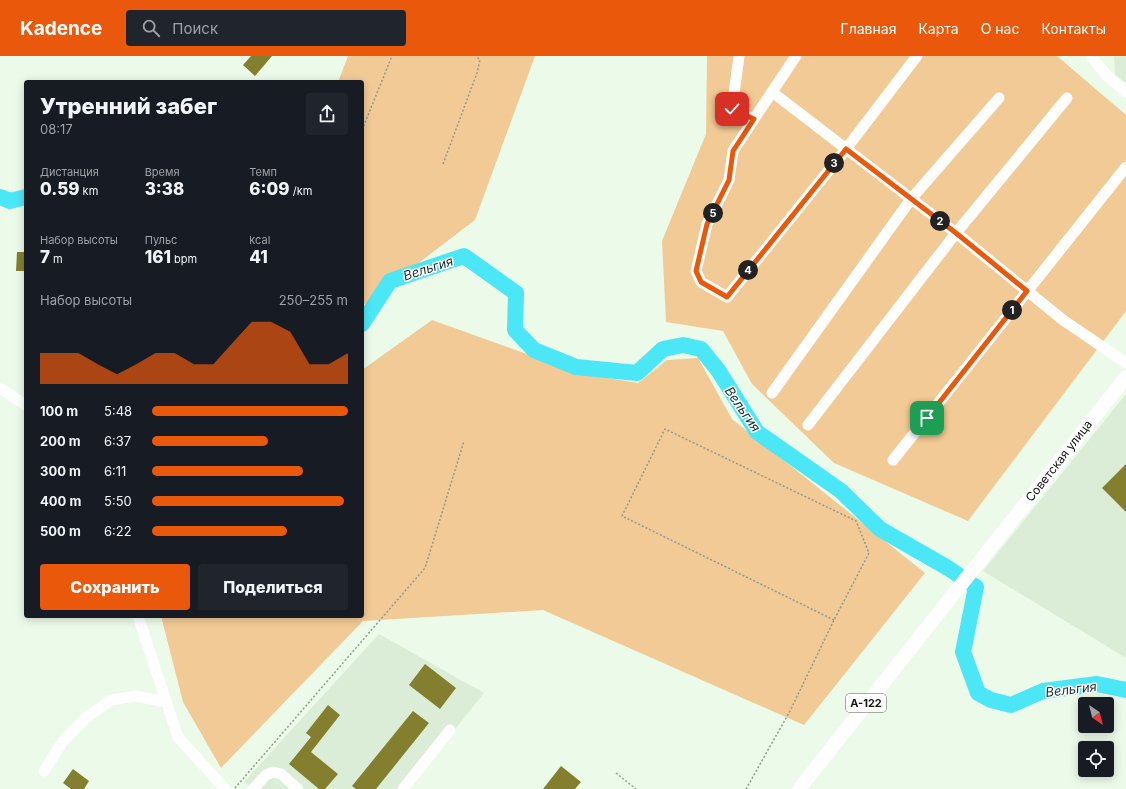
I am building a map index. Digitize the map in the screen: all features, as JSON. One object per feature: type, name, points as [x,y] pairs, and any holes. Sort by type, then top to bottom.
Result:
[{"type":"main road","name":"Советская улица","points":[[799,789],[1126,377]]},
{"type":"street","points":[[739,56],[732,109],[754,119]]},
{"type":"street","points":[[796,56],[733,151],[729,180],[707,224],[696,271],[701,282],[727,297],[846,149],[917,56]]},
{"type":"street","points":[[1091,56],[1108,77],[1126,92]]},
{"type":"street","points":[[772,92],[956,233],[1063,320],[1126,363]]},
{"type":"street","points":[[772,393],[911,199],[999,98]]},
{"type":"street","points":[[808,425],[956,233],[1067,98]]},
{"type":"street","points":[[893,460],[1126,167]]},
{"type":"street","points":[[3,392],[24,404]]},
{"type":"street","points":[[139,618],[178,738],[225,789]]},
{"type":"street","points":[[44,771],[63,741],[87,716],[111,700],[135,696],[166,702]]},
{"type":"street","points":[[403,789],[450,730]]},
{"type":"street","points":[[253,789],[266,775],[273,772],[280,774],[298,789]]},
{"type":"path","points":[[364,125],[392,56]]},
{"type":"path","points":[[443,164],[477,73],[480,60],[476,56]]},
{"type":"path","points":[[746,789],[790,711],[834,620],[869,553],[856,521],[665,429],[622,516],[834,620]]},
{"type":"path","points":[[234,789],[425,568],[464,441]]},
{"type":"path","points":[[616,773],[636,789]]},
{"type":"shaded area","points":[[348,56],[535,56],[475,220],[364,304],[364,80],[339,80]]},
{"type":"shaded area","points":[[707,56],[1057,56],[1126,115],[1126,311],[968,521],[834,463],[752,384],[723,331],[666,322],[662,241],[706,134]]},
{"type":"shaded area","points":[[1114,56],[1126,56],[1126,83],[1115,74]]},
{"type":"shaded area","points":[[432,320],[583,374],[638,383],[667,360],[698,358],[732,419],[925,573],[804,725],[543,610],[363,621],[221,768],[183,702],[162,618],[364,618],[364,369]]},
{"type":"shaded area","points":[[1126,394],[1126,658],[983,571]]},
{"type":"shaded area","points":[[379,634],[484,693],[407,789],[253,789],[244,782]]},
{"type":"building","points":[[251,56],[272,56],[255,76],[243,65]]},
{"type":"building","points":[[17,252],[24,252],[24,271],[16,271]]},
{"type":"building","points":[[1126,464],[1126,512],[1102,488]]},
{"type":"building","points":[[425,664],[456,688],[440,709],[409,685]]},
{"type":"building","points":[[328,705],[340,715],[311,752],[338,774],[325,789],[319,789],[289,764],[311,737],[306,733]]},
{"type":"building","points":[[413,711],[429,723],[376,789],[356,789],[352,786]]},
{"type":"building","points":[[561,766],[581,782],[575,789],[543,789]]},
{"type":"building","points":[[73,769],[89,781],[84,789],[71,789],[63,783]]},
{"type":"waterway","name":"Вельгия","points":[[0,197],[10,201],[24,198]]},
{"type":"waterway","name":"Вельгия","points":[[364,321],[390,281],[464,256],[516,293],[515,330],[534,350],[576,367],[637,373],[663,349],[683,345],[701,349],[718,370],[757,432],[841,491],[880,529],[948,568],[976,587],[963,652],[978,693],[991,700],[1011,705],[1043,691],[1097,684],[1126,690]]},
{"type":"route","points":[[732,109],[754,119],[733,151],[729,180],[707,224],[696,271],[701,282],[727,297],[846,149],[956,233],[1027,291],[927,418]]}]
